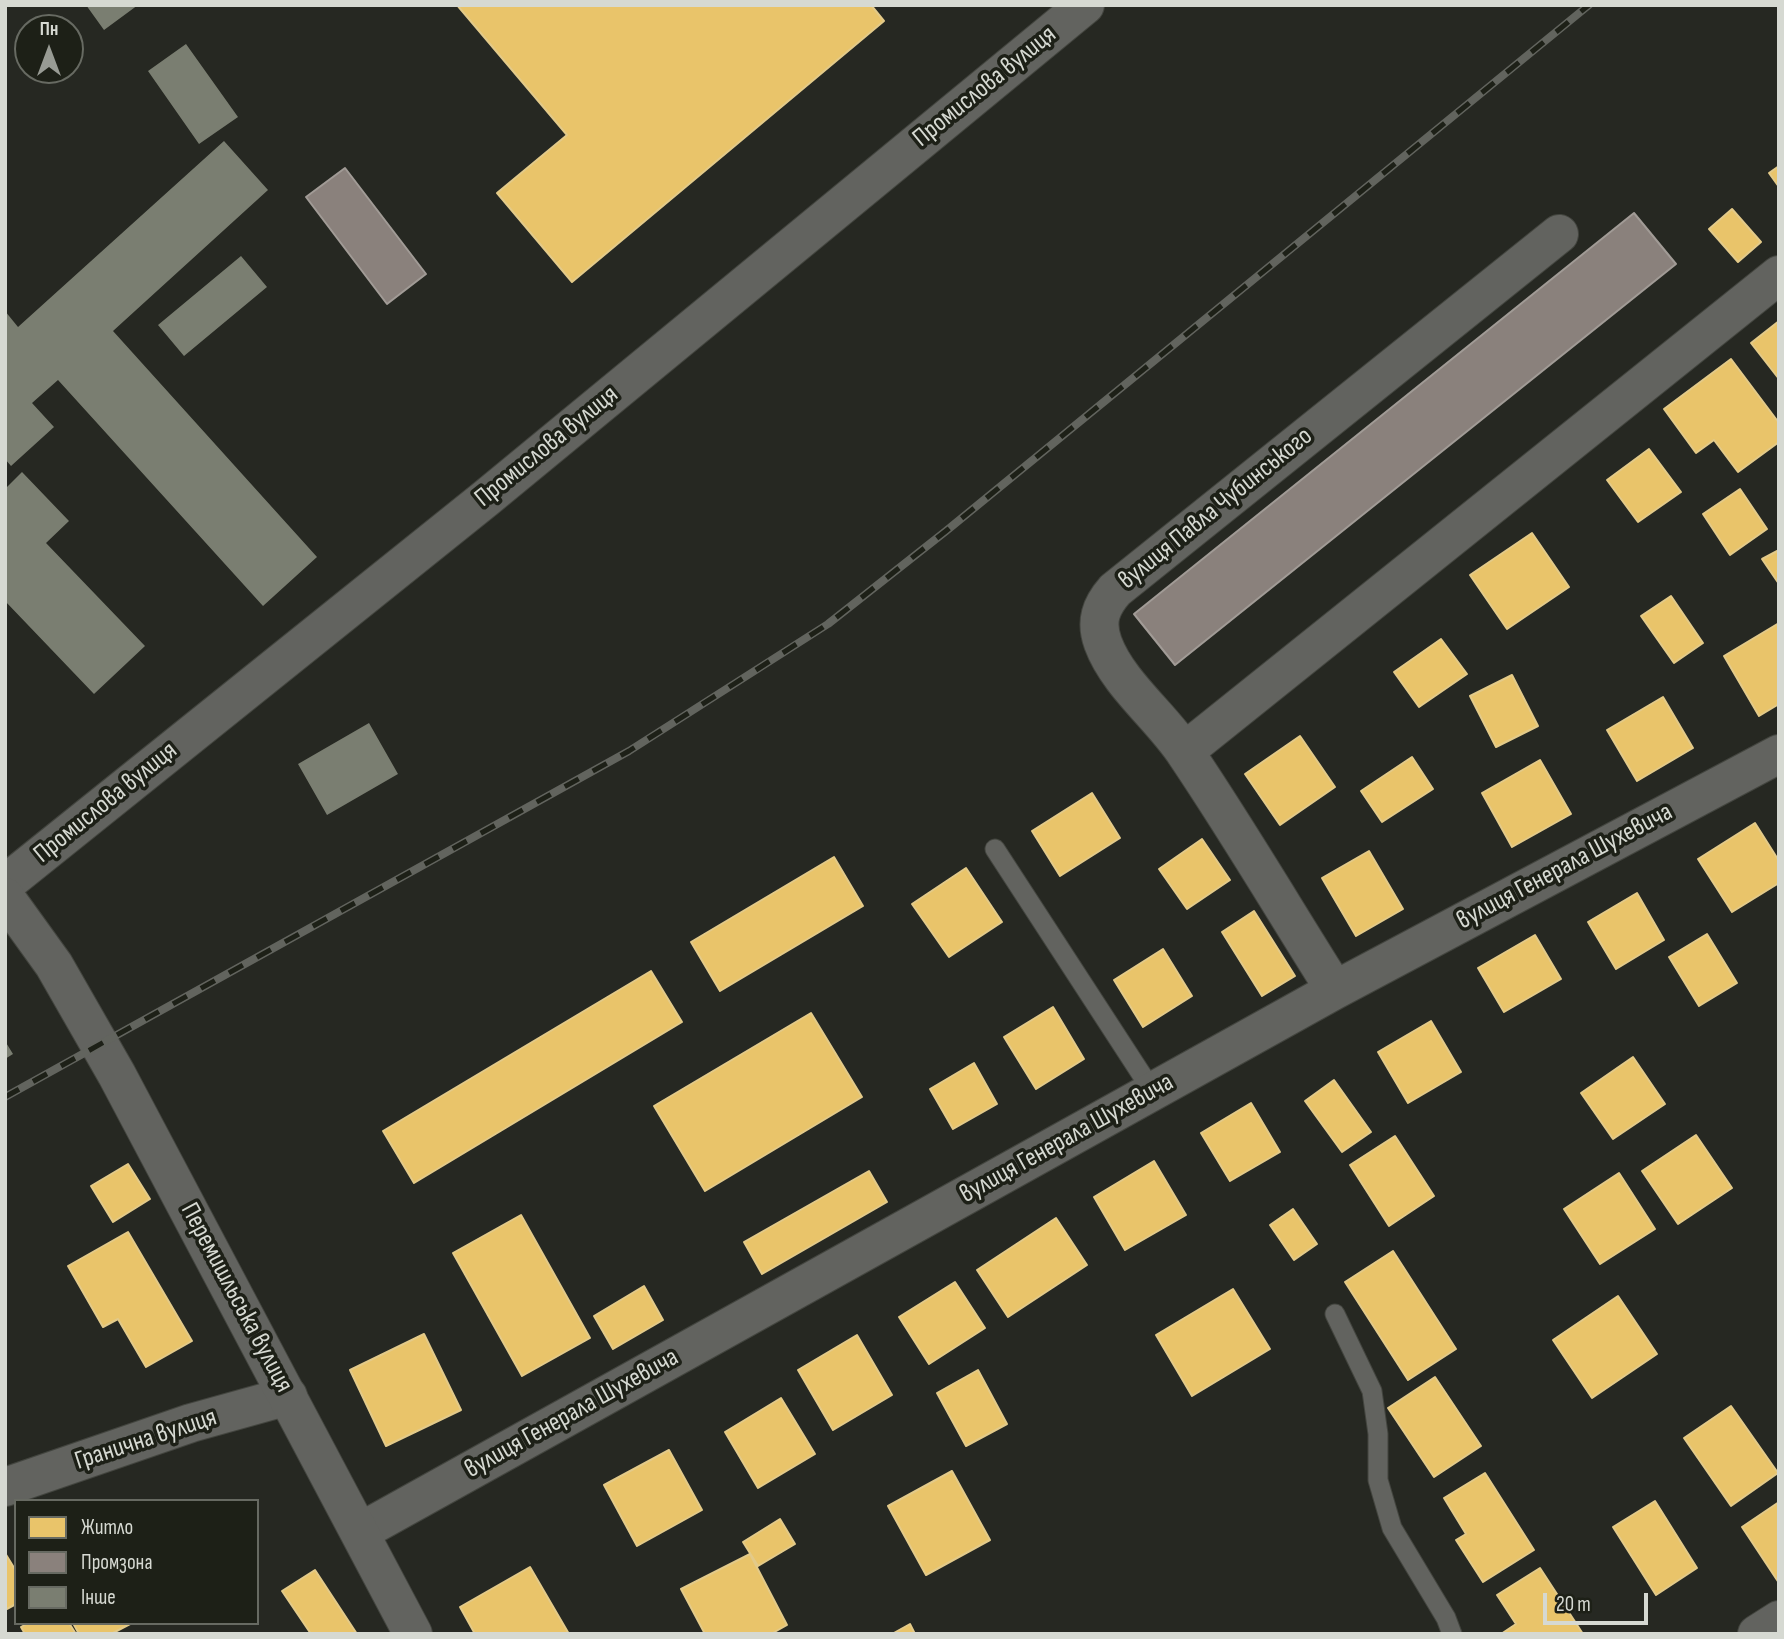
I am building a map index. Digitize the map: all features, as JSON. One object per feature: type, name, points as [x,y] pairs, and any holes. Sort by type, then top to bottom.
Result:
[{"type":"street","name":"Промислова вулиця","points":[[5,884],[485,499],[1085,5]]},
{"type":"street","name":"вулиця Павла Чубинського","points":[[1335,990],[1185,751],[1111,661],[1102,640],[1098,619],[1104,603],[1115,590],[1559,234]]},
{"type":"street","points":[[1185,751],[1779,275]]},
{"type":"street","name":"вулиця Генерала Шухевича","points":[[360,1532],[1335,990],[1779,754]]},
{"type":"street","name":"Перемишльська вулиця","points":[[5,897],[54,965],[117,1074],[413,1634]]},
{"type":"street","name":"Гранична вулиця","points":[[5,1487],[191,1423],[288,1396]]},
{"type":"street","points":[[1758,1634],[1779,1620]]},
{"type":"lane","points":[[995,849],[1153,1091]]},
{"type":"lane","points":[[1335,1314],[1373,1391],[1378,1434],[1378,1480],[1392,1528],[1446,1618],[1452,1634]]},
{"type":"building: Житло","points":[[457,5],[871,5],[884,21],[572,282],[497,193],[567,135]]},
{"type":"building: Житло","points":[[1779,166],[1779,187],[1769,173]]},
{"type":"building: Житло","points":[[1732,209],[1761,242],[1738,262],[1709,229]]},
{"type":"building: Житло","points":[[1779,321],[1779,379],[1751,343]]},
{"type":"building: Житло","points":[[1731,359],[1779,423],[1779,442],[1738,472],[1714,440],[1696,453],[1664,409]]},
{"type":"building: Житло","points":[[1649,449],[1681,492],[1638,522],[1607,480]]},
{"type":"building: Житло","points":[[1740,489],[1767,529],[1730,555],[1703,514]]},
{"type":"building: Житло","points":[[1532,533],[1569,587],[1507,629],[1470,575]]},
{"type":"building: Житло","points":[[1779,550],[1779,584],[1762,559]]},
{"type":"building: Житло","points":[[1671,596],[1703,643],[1674,663],[1641,616]]},
{"type":"building: Житло","points":[[1779,623],[1779,704],[1759,716],[1724,656]]},
{"type":"building: Житло","points":[[1441,639],[1467,674],[1419,707],[1394,672]]},
{"type":"building: Житло","points":[[1512,675],[1538,726],[1496,747],[1470,696]]},
{"type":"building: Житло","points":[[1663,697],[1693,748],[1637,781],[1607,730]]},
{"type":"building: Житло","points":[[1300,736],[1335,787],[1280,825],[1245,774]]},
{"type":"building: Житло","points":[[1412,757],[1433,789],[1382,822],[1361,791]]},
{"type":"building: Житло","points":[[1540,760],[1571,814],[1512,847],[1482,793]]},
{"type":"building: Житло","points":[[1092,793],[1120,838],[1060,876],[1032,831]]},
{"type":"building: Житло","points":[[1755,823],[1779,861],[1779,883],[1732,912],[1698,859]]},
{"type":"building: Житло","points":[[1202,839],[1230,880],[1187,909],[1159,869]]},
{"type":"building: Житло","points":[[1369,851],[1403,909],[1356,936],[1322,878]]},
{"type":"building: Житло","points":[[834,857],[863,906],[720,991],[691,942]]},
{"type":"building: Житло","points":[[966,868],[1002,922],[949,957],[912,904]]},
{"type":"building: Житло","points":[[1637,893],[1664,940],[1616,969],[1588,922]]},
{"type":"building: Житло","points":[[1254,911],[1295,976],[1262,996],[1222,932]]},
{"type":"building: Житло","points":[[1707,934],[1737,983],[1699,1006],[1669,957]]},
{"type":"building: Житло","points":[[1535,935],[1561,979],[1504,1012],[1478,968]]},
{"type":"building: Житло","points":[[1163,949],[1192,996],[1143,1027],[1114,980]]},
{"type":"building: Житло","points":[[651,971],[682,1022],[414,1183],[383,1131]]},
{"type":"building: Житло","points":[[1053,1007],[1084,1059],[1036,1089],[1004,1037]]},
{"type":"building: Житло","points":[[811,1013],[862,1097],[705,1191],[654,1106]]},
{"type":"building: Житло","points":[[1431,1021],[1461,1072],[1408,1103],[1378,1052]]},
{"type":"building: Житло","points":[[1633,1057],[1665,1104],[1613,1139],[1581,1093]]},
{"type":"building: Житло","points":[[974,1063],[997,1104],[953,1129],[930,1089]]},
{"type":"building: Житло","points":[[1334,1080],[1371,1132],[1342,1152],[1305,1101]]},
{"type":"building: Житло","points":[[1251,1103],[1280,1152],[1230,1181],[1201,1133]]},
{"type":"building: Житло","points":[[1696,1135],[1732,1188],[1678,1224],[1642,1171]]},
{"type":"building: Житло","points":[[1395,1136],[1434,1196],[1389,1226],[1350,1165]]},
{"type":"building: Житло","points":[[1154,1161],[1186,1215],[1125,1250],[1094,1197]]},
{"type":"building: Житло","points":[[128,1164],[150,1199],[113,1222],[91,1186]]},
{"type":"building: Житло","points":[[869,1171],[887,1202],[762,1274],[744,1242]]},
{"type":"building: Житло","points":[[1619,1173],[1655,1229],[1600,1264],[1564,1209]]},
{"type":"building: Житло","points":[[1293,1209],[1317,1244],[1294,1260],[1270,1225]]},
{"type":"building: Житло","points":[[521,1215],[590,1338],[522,1376],[453,1253]]},
{"type":"building: Житло","points":[[1056,1218],[1087,1265],[1008,1317],[977,1270]]},
{"type":"building: Житло","points":[[128,1232],[192,1341],[146,1367],[118,1319],[103,1327],[68,1266]]},
{"type":"building: Житло","points":[[1393,1251],[1456,1349],[1408,1380],[1345,1282]]},
{"type":"building: Житло","points":[[955,1282],[985,1328],[929,1364],[899,1317]]},
{"type":"building: Житло","points":[[644,1286],[663,1320],[613,1349],[594,1316]]},
{"type":"building: Житло","points":[[1233,1289],[1270,1349],[1192,1396],[1156,1335]]},
{"type":"building: Житло","points":[[1618,1296],[1657,1354],[1592,1398],[1553,1340]]},
{"type":"building: Житло","points":[[424,1334],[461,1410],[386,1446],[350,1370]]},
{"type":"building: Житло","points":[[857,1335],[892,1395],[833,1430],[798,1370]]},
{"type":"building: Житло","points":[[978,1370],[1007,1424],[966,1446],[937,1393]]},
{"type":"building: Житло","points":[[1435,1377],[1481,1446],[1434,1477],[1388,1408]]},
{"type":"building: Житло","points":[[781,1398],[815,1454],[758,1488],[725,1432]]},
{"type":"building: Житло","points":[[1731,1406],[1778,1473],[1731,1506],[1684,1438]]},
{"type":"building: Житло","points":[[669,1450],[702,1510],[637,1546],[604,1485]]},
{"type":"building: Житло","points":[[952,1471],[990,1540],[926,1575],[888,1506]]},
{"type":"building: Житло","points":[[1485,1473],[1534,1550],[1483,1582],[1456,1540],[1466,1534],[1444,1498]]},
{"type":"building: Житло","points":[[1655,1501],[1697,1568],[1656,1595],[1613,1527]]},
{"type":"building: Житло","points":[[1779,1502],[1779,1583],[1742,1527]]},
{"type":"building: Житло","points":[[780,1519],[795,1544],[758,1566],[743,1542]]},
{"type":"building: Житло","points":[[5,1553],[14,1568],[14,1605],[5,1610]]},
{"type":"building: Житло","points":[[750,1554],[787,1625],[771,1634],[705,1634],[681,1589]]},
{"type":"building: Житло","points":[[530,1567],[569,1634],[475,1634],[460,1607]]},
{"type":"building: Житло","points":[[1540,1568],[1583,1634],[1501,1634],[1516,1624],[1497,1595]]},
{"type":"building: Житло","points":[[315,1570],[357,1634],[311,1634],[282,1591]]},
{"type":"building: Житло","points":[[910,1624],[915,1634],[892,1634]]},
{"type":"building: Житло","points":[[70,1625],[76,1634],[25,1634],[21,1627]]},
{"type":"building: Житло","points":[[74,1625],[128,1625],[111,1634],[79,1634]]},
{"type":"building: Промзона","points":[[345,168],[426,274],[387,304],[306,197]]},
{"type":"building: Промзона","points":[[1634,213],[1676,264],[1175,665],[1134,614]]},
{"type":"building: Інше","points":[[86,5],[138,5],[104,30]]},
{"type":"building: Інше","points":[[186,44],[238,117],[199,144],[148,71]]},
{"type":"building: Інше","points":[[224,141],[268,190],[113,331],[317,557],[263,606],[58,380],[32,403],[54,427],[11,466],[5,459],[5,311],[18,327]]},
{"type":"building: Інше","points":[[241,256],[267,287],[184,356],[158,325]]},
{"type":"building: Інше","points":[[22,472],[69,521],[46,543],[145,646],[94,694],[5,601],[5,489]]},
{"type":"building: Інше","points":[[369,723],[398,774],[327,815],[298,764]]},
{"type":"building: Інше","points":[[5,1041],[13,1054],[5,1059]]},
{"type":"railway","points":[[5,1097],[629,751],[828,624],[946,531],[1589,5]]}]
